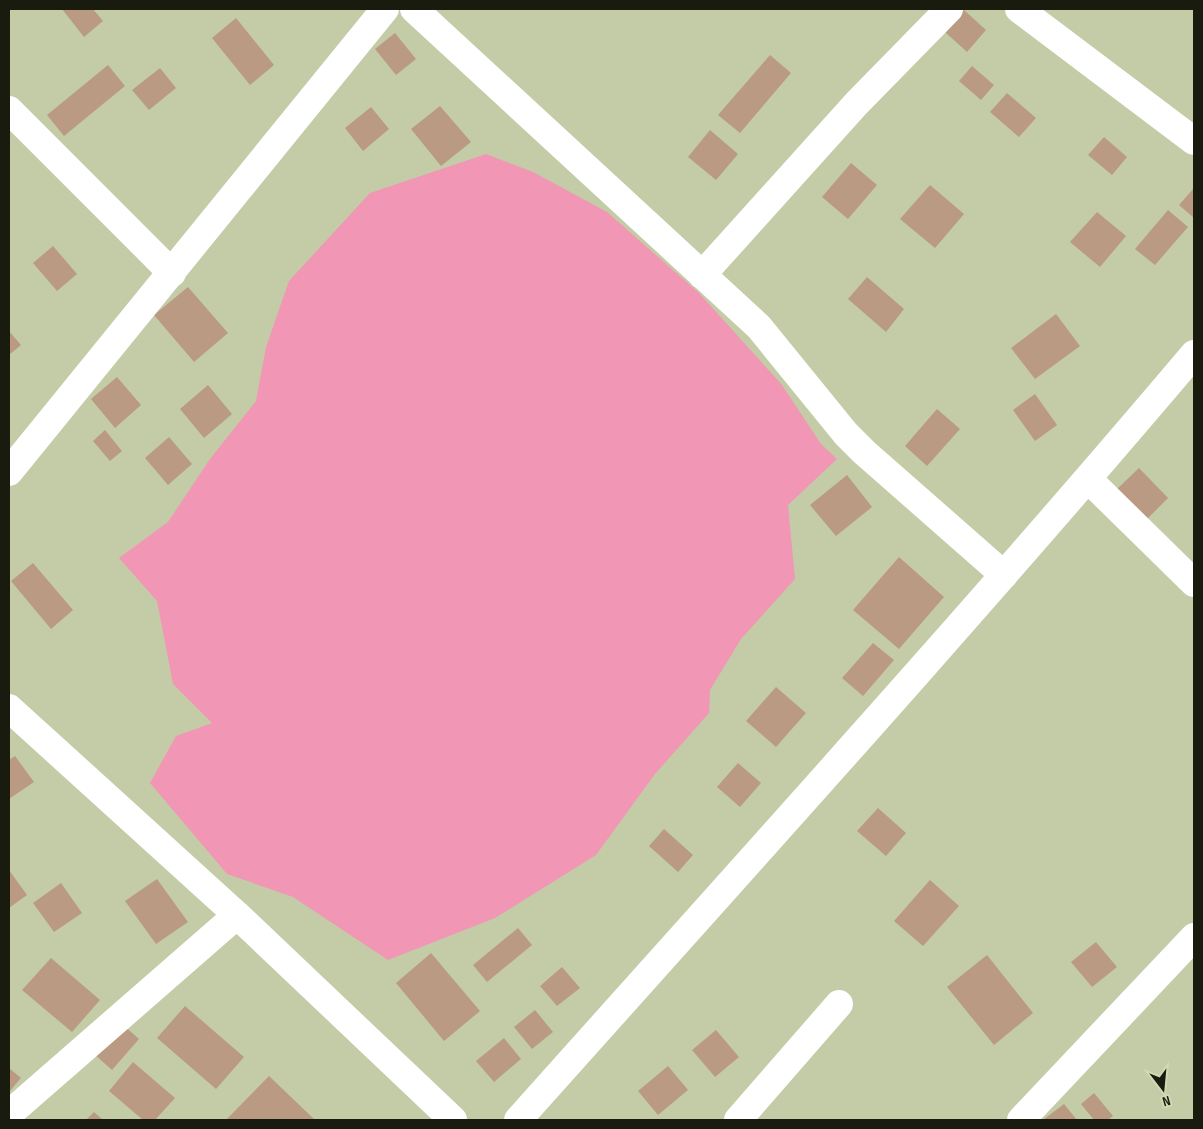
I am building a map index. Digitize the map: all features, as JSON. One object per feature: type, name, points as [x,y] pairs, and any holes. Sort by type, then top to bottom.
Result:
[{"type":"street","points":[[9,472],[385,9]]},
{"type":"street","points":[[414,9],[759,327],[846,434],[1004,575]]},
{"type":"street","points":[[702,275],[856,104],[949,9]]},
{"type":"street","points":[[1019,9],[1194,141]]},
{"type":"street","points":[[14,126],[172,273]]},
{"type":"street","points":[[518,1120],[1088,480],[1194,354]]},
{"type":"street","points":[[1088,480],[1194,583]]},
{"type":"street","points":[[9,708],[237,915],[453,1120]]},
{"type":"street","points":[[9,1114],[237,915]]},
{"type":"street","points":[[1021,1120],[1194,937]]},
{"type":"street","points":[[738,1120],[839,1004]]},
{"type":"shaded area","points":[[486,154],[533,172],[607,212],[699,293],[782,385],[821,444],[837,459],[788,505],[795,579],[741,639],[710,690],[709,713],[655,774],[596,855],[495,918],[388,960],[293,897],[227,874],[150,783],[176,736],[212,723],[173,684],[157,601],[119,558],[168,522],[210,459],[256,401],[266,347],[289,281],[370,193]]},
{"type":"building","points":[[62,9],[93,9],[103,21],[84,37]]},
{"type":"building","points":[[964,10],[986,30],[967,52],[945,32]]},
{"type":"building","points":[[236,18],[274,65],[250,85],[212,38]]},
{"type":"building","points":[[395,33],[416,59],[396,75],[375,49]]},
{"type":"building","points":[[770,55],[791,73],[740,133],[718,115]]},
{"type":"building","points":[[108,65],[125,86],[64,136],[47,115]]},
{"type":"building","points":[[972,66],[994,85],[981,100],[959,81]]},
{"type":"building","points":[[160,68],[176,88],[149,110],[132,90]]},
{"type":"building","points":[[1007,93],[1036,118],[1019,137],[990,112]]},
{"type":"building","points":[[440,106],[471,142],[441,166],[411,129]]},
{"type":"building","points":[[371,107],[389,129],[363,151],[345,128]]},
{"type":"building","points":[[710,130],[738,154],[716,180],[688,157]]},
{"type":"building","points":[[1104,137],[1127,157],[1112,175],[1088,155]]},
{"type":"building","points":[[851,163],[877,185],[848,219],[822,197]]},
{"type":"building","points":[[930,185],[964,214],[935,248],[900,219]]},
{"type":"building","points":[[1194,188],[1194,218],[1179,205]]},
{"type":"building","points":[[1168,210],[1188,227],[1155,265],[1135,249]]},
{"type":"building","points":[[1097,212],[1126,236],[1100,267],[1070,242]]},
{"type":"building","points":[[53,246],[77,274],[57,291],[33,263]]},
{"type":"building","points":[[867,277],[904,309],[886,332],[848,299]]},
{"type":"building","points":[[188,287],[228,333],[194,362],[154,315]]},
{"type":"building","points":[[1056,314],[1080,346],[1035,379],[1011,348]]},
{"type":"building","points":[[9,331],[21,345],[9,355]]},
{"type":"building","points":[[117,377],[141,405],[115,428],[91,399]]},
{"type":"building","points":[[208,385],[232,414],[204,438],[180,409]]},
{"type":"building","points":[[1035,394],[1057,425],[1035,441],[1013,410]]},
{"type":"building","points":[[937,409],[960,429],[927,466],[905,446]]},
{"type":"building","points":[[105,430],[122,451],[110,461],[93,441]]},
{"type":"building","points":[[169,437],[192,464],[168,485],[145,458]]},
{"type":"building","points":[[1139,468],[1168,498],[1145,521],[1115,491]]},
{"type":"building","points":[[847,475],[872,507],[836,536],[810,505]]},
{"type":"building","points":[[899,557],[944,597],[899,649],[853,610]]},
{"type":"building","points":[[33,563],[73,610],[51,629],[11,581]]},
{"type":"building","points":[[873,643],[894,660],[863,696],[842,678]]},
{"type":"building","points":[[776,687],[806,713],[776,747],[746,721]]},
{"type":"building","points":[[15,756],[34,782],[9,799],[9,760]]},
{"type":"building","points":[[738,763],[761,783],[740,807],[717,787]]},
{"type":"building","points":[[878,808],[906,833],[886,856],[857,831]]},
{"type":"building","points":[[664,829],[693,855],[678,872],[649,846]]},
{"type":"building","points":[[9,870],[27,895],[9,908]]},
{"type":"building","points":[[157,879],[188,922],[156,944],[125,901]]},
{"type":"building","points":[[930,880],[959,906],[923,946],[894,921]]},
{"type":"building","points":[[61,883],[82,913],[54,932],[33,903]]},
{"type":"building","points":[[518,928],[532,945],[487,982],[473,965]]},
{"type":"building","points":[[1096,942],[1117,967],[1092,987],[1071,962]]},
{"type":"building","points":[[431,953],[480,1011],[444,1041],[396,983]]},
{"type":"building","points":[[987,955],[1033,1013],[994,1045],[947,987]]},
{"type":"building","points":[[51,958],[100,1000],[72,1032],[22,990]]},
{"type":"building","points":[[562,967],[580,988],[557,1006],[540,986]]},
{"type":"building","points":[[185,1006],[244,1057],[216,1089],[157,1038]]},
{"type":"building","points":[[535,1010],[553,1032],[532,1049],[514,1027]]},
{"type":"building","points":[[121,1023],[139,1039],[112,1070],[94,1054]]},
{"type":"building","points":[[716,1030],[739,1057],[715,1077],[692,1050]]},
{"type":"building","points":[[504,1038],[521,1059],[494,1082],[476,1061]]},
{"type":"building","points":[[133,1062],[175,1098],[155,1120],[143,1120],[109,1091]]},
{"type":"building","points":[[668,1066],[688,1090],[658,1115],[638,1091]]},
{"type":"building","points":[[9,1068],[21,1078],[9,1092]]},
{"type":"building","points":[[269,1076],[315,1120],[226,1120]]},
{"type":"building","points":[[1094,1093],[1113,1116],[1108,1120],[1094,1120],[1081,1104]]},
{"type":"building","points":[[1064,1104],[1077,1120],[1043,1120]]},
{"type":"building","points":[[94,1112],[103,1120],[86,1120]]}]
